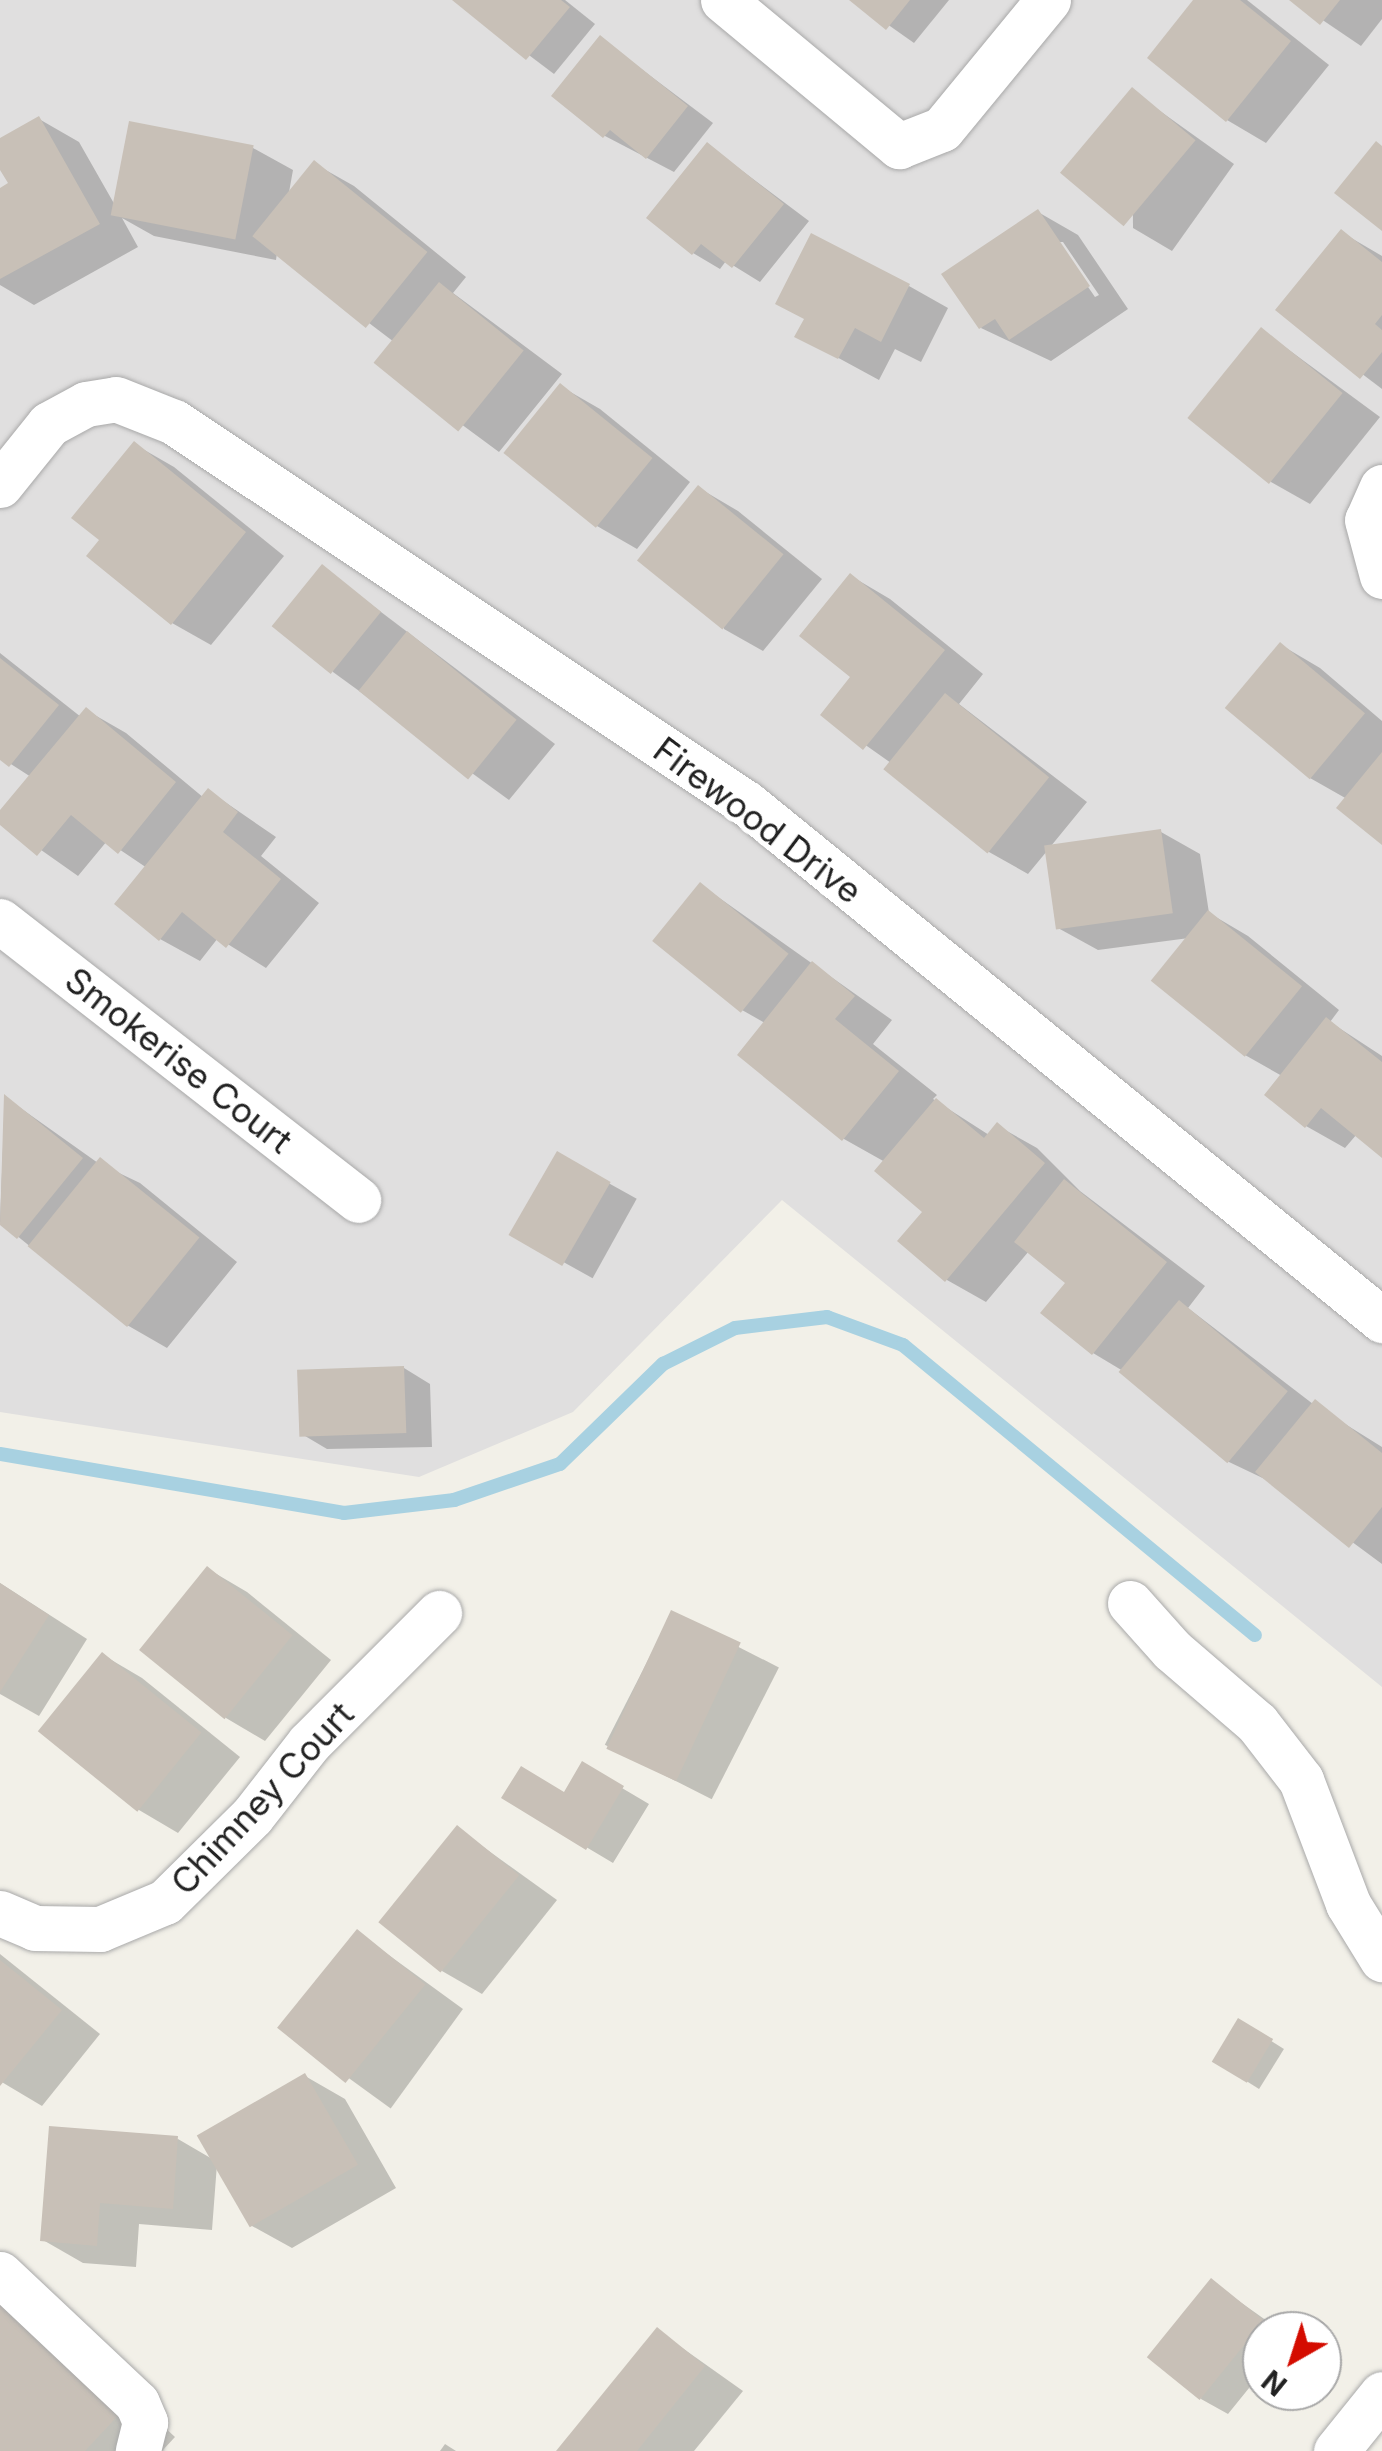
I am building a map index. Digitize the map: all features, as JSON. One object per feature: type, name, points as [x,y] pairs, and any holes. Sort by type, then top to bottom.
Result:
[{"type":"street","points":[[723,0],[884,140],[898,146],[927,140],[942,129],[1048,0]]},
{"type":"street","name":"Firewood Drive","points":[[0,485],[49,424],[86,404],[116,400],[174,422],[746,803],[1382,1320]]},
{"type":"street","points":[[1380,572],[1366,520],[1382,486]]},
{"type":"street","name":"Smokerise Court","points":[[0,921],[358,1200]]},
{"type":"street","points":[[1130,1603],[1172,1650],[1257,1723],[1301,1780],[1348,1904],[1382,1959]]},
{"type":"street","name":"Chimney Court","points":[[0,1913],[35,1928],[100,1929],[165,1902],[252,1816],[309,1743],[439,1614]]},
{"type":"street","points":[[0,2274],[137,2404],[145,2422],[138,2451]]},
{"type":"street","points":[[1336,2451],[1382,2394]]},
{"type":"shaded area","points":[[0,0],[1382,0],[1382,1687],[782,1200],[573,1412],[419,1477],[0,1412]]},
{"type":"building","points":[[452,0],[561,0],[570,7],[526,60]]},
{"type":"building","points":[[849,0],[910,0],[886,30]]},
{"type":"building","points":[[1193,0],[1240,0],[1291,41],[1226,122],[1147,58]]},
{"type":"building","points":[[1289,0],[1340,0],[1320,25]]},
{"type":"building","points":[[600,35],[688,106],[646,159],[610,130],[603,138],[551,96]]},
{"type":"building","points":[[1132,87],[1196,140],[1124,226],[1060,173]]},
{"type":"building","points":[[39,116],[100,224],[0,279],[0,188],[8,183],[0,170],[0,138]]},
{"type":"building","points":[[129,121],[254,145],[235,239],[111,215]]},
{"type":"building","points":[[1376,141],[1382,146],[1382,231],[1334,193]]},
{"type":"building","points":[[707,142],[784,204],[732,268],[701,244],[692,255],[646,218]]},
{"type":"building","points":[[314,160],[427,252],[366,328],[252,236]]},
{"type":"building","points":[[1038,209],[1090,286],[1009,340],[995,319],[979,329],[941,274]]},
{"type":"building","points":[[1341,229],[1382,262],[1382,315],[1375,324],[1382,330],[1382,352],[1360,379],[1275,310]]},
{"type":"building","points":[[811,233],[910,284],[881,342],[855,328],[838,359],[794,337],[804,319],[775,304]]},
{"type":"building","points":[[439,282],[524,351],[458,431],[374,363]]},
{"type":"building","points":[[1261,327],[1343,393],[1269,484],[1187,418]]},
{"type":"building","points":[[560,383],[652,458],[596,528],[503,453]]},
{"type":"building","points":[[134,441],[246,532],[171,625],[86,556],[99,540],[71,518]]},
{"type":"building","points":[[698,485],[783,554],[722,630],[637,560]]},
{"type":"building","points":[[322,564],[381,612],[331,674],[272,626]]},
{"type":"building","points":[[850,573],[945,650],[863,750],[820,715],[850,677],[799,636]]},
{"type":"building","points":[[407,631],[517,720],[468,780],[359,691]]},
{"type":"building","points":[[1280,642],[1365,713],[1310,779],[1225,708]]},
{"type":"building","points":[[0,658],[59,705],[9,767],[0,760]]},
{"type":"building","points":[[945,693],[1049,777],[987,853],[883,769]]},
{"type":"building","points":[[86,707],[176,782],[118,854],[71,815],[37,856],[0,825],[0,810]]},
{"type":"building","points":[[1382,752],[1382,845],[1336,808]]},
{"type":"building","points":[[208,788],[238,812],[223,832],[281,879],[226,948],[182,912],[159,941],[114,904]]},
{"type":"building","points":[[1161,829],[1173,913],[1056,930],[1044,845]]},
{"type":"building","points":[[700,882],[789,954],[741,1013],[652,941]]},
{"type":"building","points":[[1208,910],[1302,986],[1245,1057],[1151,981]]},
{"type":"building","points":[[812,961],[855,996],[835,1019],[899,1071],[842,1141],[737,1055]]},
{"type":"building","points":[[1326,1017],[1382,1062],[1382,1158],[1321,1108],[1305,1128],[1264,1095]]},
{"type":"building","points":[[4,1094],[83,1158],[17,1239],[0,1225]]},
{"type":"building","points":[[936,1098],[984,1138],[997,1122],[1045,1163],[945,1282],[897,1241],[922,1212],[874,1171]]},
{"type":"building","points":[[557,1151],[611,1182],[562,1266],[508,1235]]},
{"type":"building","points":[[100,1157],[199,1238],[127,1327],[28,1246]]},
{"type":"building","points":[[1064,1179],[1167,1262],[1092,1355],[1040,1313],[1065,1283],[1014,1242]]},
{"type":"building","points":[[1179,1300],[1288,1391],[1227,1463],[1119,1372]]},
{"type":"building","points":[[404,1366],[406,1433],[299,1437],[297,1370]]},
{"type":"building","points":[[1315,1399],[1382,1453],[1382,1507],[1349,1548],[1255,1472]]},
{"type":"building","points":[[207,1566],[292,1635],[225,1719],[139,1650]]},
{"type":"building","points":[[0,1583],[49,1615],[0,1692]]},
{"type":"building","points":[[671,1610],[741,1643],[676,1781],[606,1749]]},
{"type":"building","points":[[102,1652],[201,1733],[137,1812],[38,1731]]},
{"type":"building","points":[[582,1761],[624,1786],[586,1850],[501,1798],[521,1766],[564,1792]]},
{"type":"building","points":[[457,1825],[519,1875],[441,1972],[378,1922]]},
{"type":"building","points":[[357,1929],[425,1984],[345,2083],[277,2028]]},
{"type":"building","points":[[0,1960],[62,2010],[0,2086]]},
{"type":"building","points":[[1238,2018],[1273,2039],[1247,2083],[1212,2062]]},
{"type":"building","points":[[305,2073],[358,2165],[250,2227],[197,2136]]},
{"type":"building","points":[[49,2126],[178,2136],[173,2209],[100,2203],[97,2246],[40,2241]]},
{"type":"building","points":[[1211,2278],[1252,2311],[1242,2311],[1242,2348],[1200,2400],[1147,2357]]},
{"type":"building","points":[[0,2290],[126,2407],[85,2451],[0,2451]]},
{"type":"building","points":[[657,2327],[705,2366],[637,2451],[556,2451]]},
{"type":"waterway","points":[[0,1454],[344,1513],[454,1500],[560,1464],[663,1364],[735,1328],[827,1317],[903,1345],[1255,1635]]}]
